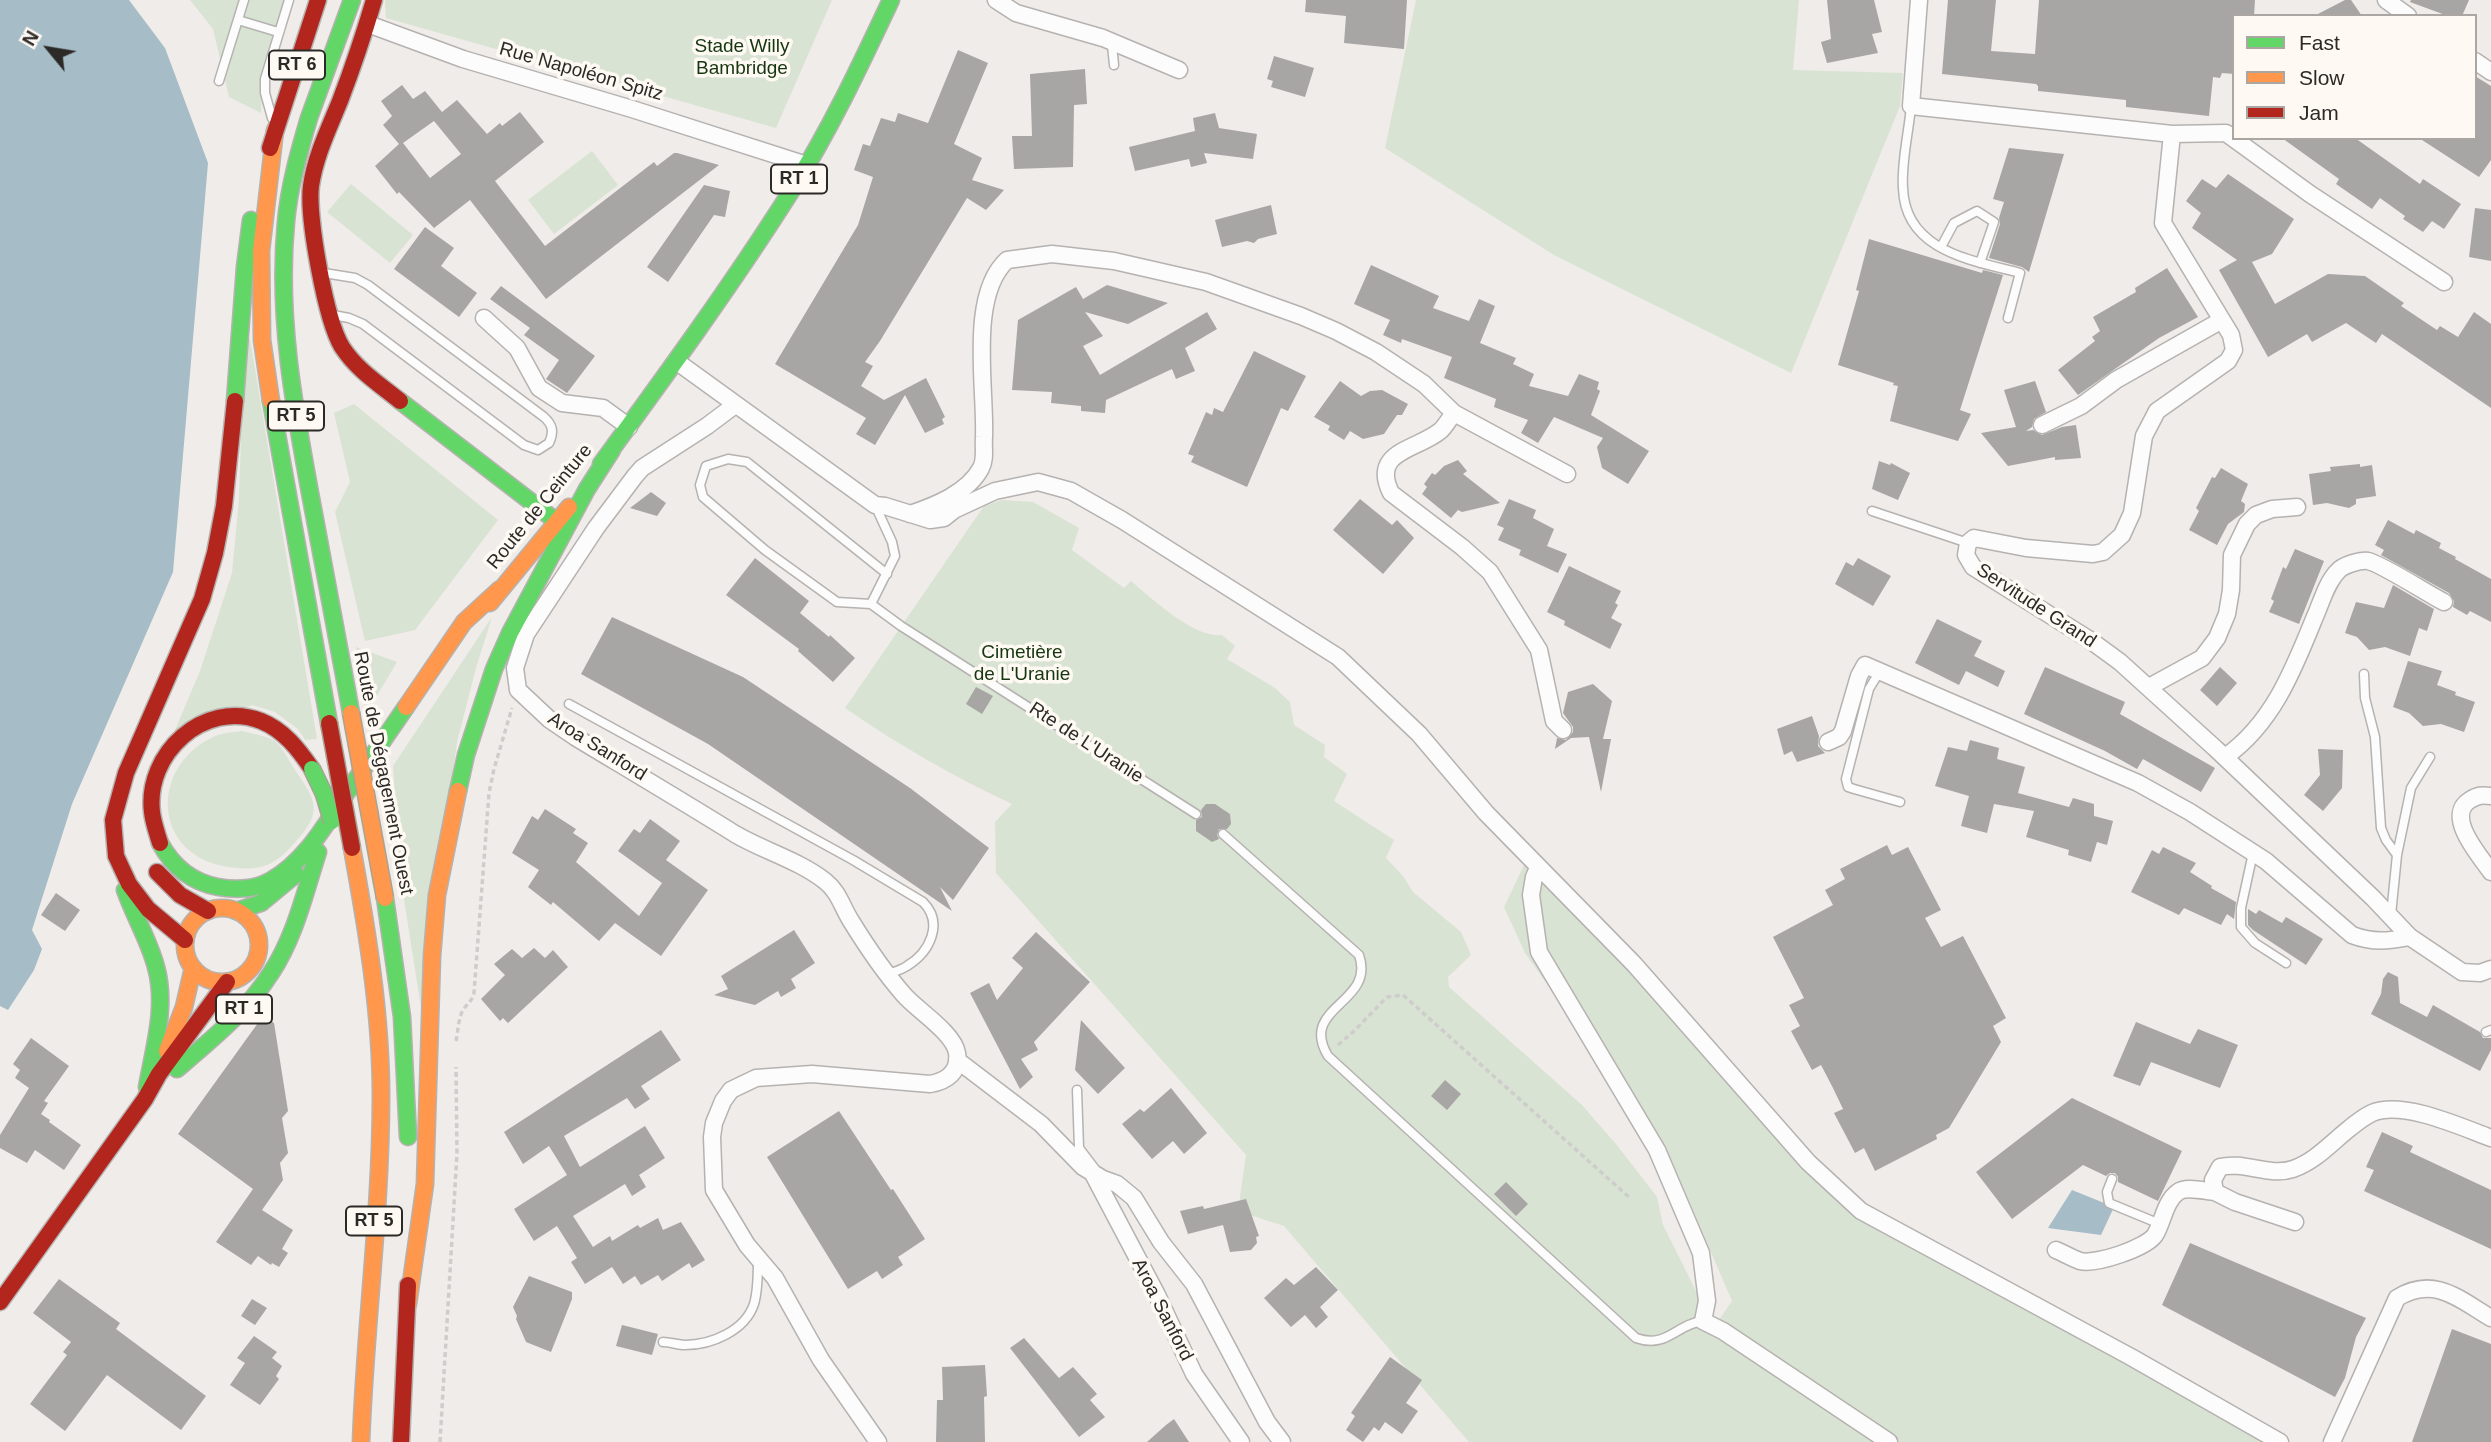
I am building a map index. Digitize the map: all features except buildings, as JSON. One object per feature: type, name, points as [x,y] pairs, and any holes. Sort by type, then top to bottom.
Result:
[{"type":"main road","name":"RT 6","points":[[275,130],[318,0]]},
{"type":"main road","name":"RT 6","points":[[309,118],[352,0]]},
{"type":"main road","points":[[374,0],[368,24],[320,151],[312,186],[311,221],[330,314],[341,345],[358,368],[556,521]]},
{"type":"main road","name":"RT 1","points":[[612,450],[791,192],[842,103],[891,0]]},
{"type":"main road","name":"Route de Dégagement Ouest","points":[[309,118],[297,160],[286,224],[284,282],[287,350],[300,437],[385,898],[402,1006],[407,1053],[408,1159]]},
{"type":"main road","name":"RT 5","points":[[275,130],[261,251],[262,340],[279,454],[329,723],[346,849],[367,938],[376,1000],[381,1097],[361,1442]]},
{"type":"main road","points":[[146,1096],[161,991],[157,967],[131,909],[112,839],[116,797],[203,598],[227,486],[243,269],[257,190],[275,130]]},
{"type":"main road","points":[[408,1304],[425,1184],[432,956],[437,895],[463,768],[479,712],[510,634],[587,489],[612,450]]},
{"type":"main road","name":"Route de Ceinture","points":[[500,589],[612,450]]},
{"type":"main road","points":[[151,810],[155,830],[167,856],[181,871],[197,882],[231,890],[253,890],[273,882],[312,844],[464,622],[500,589]]},
{"type":"main road","name":"RT 1","points":[[185,940],[186,955],[193,968],[205,978],[227,982],[242,976],[253,965],[258,951],[257,936],[500,589]]},
{"type":"main road","points":[[119,869],[132,890],[149,909],[185,940],[192,924],[208,911],[187,901],[161,880],[149,858],[147,842],[152,787],[156,772],[170,746],[190,729],[211,719],[231,716],[264,723],[289,738],[312,769],[346,849]]},
{"type":"main road","name":"RT 1","points":[[208,911],[248,910],[267,901],[318,852]]},
{"type":"main road","name":"RT 1","points":[[120,1133],[172,1073],[246,1006],[267,979],[282,955],[318,852]]},
{"type":"main road","points":[[236,911],[250,922],[257,936]]},
{"type":"main road","name":"RT 1","points":[[159,1074],[184,1007],[193,968]]},
{"type":"main road","name":"RT 1","points":[[0,1302],[159,1074],[227,982]]},
{"type":"main road","name":"RT 5","points":[[401,1442],[408,1304],[408,1183]]},
{"type":"street","points":[[996,0],[1016,13],[1103,38],[1179,69]]},
{"type":"street","points":[[1919,0],[1911,106],[2172,134],[2226,133],[2232,137]]},
{"type":"street","points":[[2386,0],[2405,14]]},
{"type":"street","name":"Rue Napoléon Spitz","points":[[368,24],[463,59],[807,165]]},
{"type":"street","name":"Servitude Grand","points":[[2172,134],[2163,223],[2231,335],[2234,350],[2228,361],[2157,411],[2144,436],[2132,513],[2122,535],[2109,548],[2093,554],[2026,548],[1974,538],[1969,543],[1966,555],[1973,567],[2091,640],[2149,687],[2410,937],[2462,972],[2480,973],[2491,969]]},
{"type":"street","points":[[2236,140],[2309,194],[2444,282]]},
{"type":"street","points":[[910,514],[960,491],[980,470],[984,460],[985,417],[981,346],[989,288],[1007,260],[1052,254],[1114,261],[1206,282],[1301,316],[1356,341],[1424,384],[1454,413],[1567,474]]},
{"type":"street","points":[[484,318],[517,348],[539,388],[562,403],[603,408],[629,426]]},
{"type":"street","points":[[2042,425],[2081,407],[2116,380],[2222,320]]},
{"type":"street","points":[[676,361],[875,505],[930,520],[944,518],[954,510],[995,491],[1038,482],[1071,491],[1122,520],[1338,657],[1419,734],[1486,813],[1634,964],[1808,1162],[1861,1211],[2131,1357],[2280,1442]]},
{"type":"street","points":[[518,690],[515,668],[526,634],[596,528],[635,476],[642,468],[735,405]]},
{"type":"street","points":[[1454,413],[1440,431],[1393,457],[1386,474],[1387,485],[1391,493],[1490,572],[1539,650],[1554,721],[1563,730]]},
{"type":"street","points":[[2149,687],[2202,657],[2217,638],[2227,614],[2232,555],[2247,524],[2256,515],[2272,509],[2297,507]]},
{"type":"street","points":[[2225,757],[2241,746],[2276,702],[2339,569],[2369,561],[2444,602]]},
{"type":"street","points":[[1828,742],[1843,732],[1859,676],[1865,665],[2138,783],[2190,812],[2253,853],[2352,935],[2385,942],[2410,937]]},
{"type":"street","name":"Aroa Sanford","points":[[518,690],[550,720],[575,737],[736,834],[795,863],[825,882],[842,902],[848,917],[886,975],[920,1013],[947,1034],[955,1045],[957,1060]]},
{"type":"street","points":[[2491,796],[2480,794],[2466,802],[2461,814],[2463,831],[2491,872]]},
{"type":"street","points":[[1538,868],[1531,895],[1539,952],[1657,1150],[1702,1253],[1707,1301],[1703,1321],[1723,1331],[1889,1442]]},
{"type":"street","points":[[878,1442],[821,1360],[775,1278],[747,1245],[714,1190],[714,1123],[731,1090],[756,1077],[812,1074],[930,1084],[944,1082],[954,1074],[957,1060],[1041,1124],[1061,1147],[1097,1176],[1117,1184],[1134,1198],[1161,1242],[1194,1284],[1267,1422],[1282,1442]]},
{"type":"street","points":[[2215,1192],[2213,1180],[2220,1167],[2233,1164],[2274,1172],[2294,1169],[2325,1150],[2373,1113],[2389,1110],[2410,1112],[2440,1119],[2491,1138]]},
{"type":"street","name":"Aroa Sanford","points":[[1097,1176],[1194,1374],[1241,1442]]},
{"type":"street","points":[[2056,1250],[2082,1261],[2103,1259],[2127,1252],[2153,1238],[2173,1198],[2179,1191],[2186,1189],[2215,1192],[2235,1202],[2295,1222]]},
{"type":"street","points":[[2332,1442],[2398,1298],[2412,1289],[2441,1289],[2491,1318]]},
{"type":"lane","points":[[219,81],[244,0]]},
{"type":"lane","points":[[275,130],[264,86],[289,0]]},
{"type":"lane","points":[[238,20],[278,32]]},
{"type":"lane","points":[[1103,38],[1112,46],[1114,65]]},
{"type":"lane","points":[[1911,106],[1903,188],[1910,221],[1930,241],[1956,256],[2020,273],[2007,318]]},
{"type":"lane","points":[[1941,247],[1954,223],[1976,211],[1994,222],[1980,263]]},
{"type":"lane","points":[[321,273],[355,278],[369,285],[550,422],[552,430],[549,443],[538,450],[524,445],[363,324],[330,314]]},
{"type":"lane","points":[[875,505],[892,542],[895,556],[887,573],[871,604],[837,602],[755,541],[703,497],[700,485],[706,466],[728,459],[747,462],[887,573]]},
{"type":"lane","points":[[1872,511],[1969,543]]},
{"type":"lane","name":"Rte de L'Uranie","points":[[871,604],[901,626],[1196,814]]},
{"type":"lane","points":[[1880,671],[1870,689],[1846,779],[1848,787],[1900,802]]},
{"type":"lane","points":[[2364,674],[2365,698],[2375,737],[2381,828],[2397,855]]},
{"type":"lane","points":[[569,704],[853,860],[923,902],[932,911],[935,923],[932,935],[923,951],[908,965],[886,975]]},
{"type":"lane","points":[[2391,917],[2397,855],[2411,788],[2430,757]]},
{"type":"lane","points":[[1223,834],[1359,956],[1363,967],[1360,982],[1321,1027],[1323,1047],[1328,1056],[1636,1338],[1654,1342],[1670,1337],[1695,1321],[1703,1321]]},
{"type":"lane","points":[[2253,853],[2241,908],[2241,927],[2255,943],[2286,964]]},
{"type":"lane","name":"Aroa Sanford","points":[[1077,1090],[1079,1148],[1097,1176]]},
{"type":"lane","points":[[2112,1179],[2107,1192],[2109,1203],[2161,1224]]},
{"type":"lane","points":[[663,1342],[685,1345],[712,1340],[734,1330],[746,1318],[754,1303],[758,1259]]},
{"type":"path","points":[[456,1045],[460,1017],[472,1002],[474,993],[489,793],[518,690]]},
{"type":"path","points":[[1323,1047],[1338,1045],[1377,1004],[1387,997],[1399,995],[1415,1004],[1630,1198]]},
{"type":"path","points":[[440,1442],[457,1153],[456,1059]]},
{"type":"green space","points":[[190,0],[287,0],[263,73],[261,113],[229,97],[213,29]]},
{"type":"green space","name":"Stade Willy Bambridge","points":[[385,0],[832,0],[776,128],[386,18]]},
{"type":"green space","points":[[1416,0],[1799,0],[1793,70],[1903,73],[1900,106],[1791,373],[1554,255],[1385,148]]},
{"type":"green space","points":[[592,151],[618,185],[554,234],[528,200]]},
{"type":"green space","points":[[351,184],[413,235],[390,263],[327,212]]},
{"type":"green space","points":[[250,339],[317,739],[305,740],[298,729],[275,712],[252,705],[172,737],[200,671],[232,573],[239,499],[244,343]]},
{"type":"green space","points":[[354,404],[498,520],[415,630],[365,641],[335,512],[350,482],[334,413]]},
{"type":"green space","name":"Cimetière de L'Uranie","points":[[1002,500],[1033,502],[1079,528],[1072,550],[1124,588],[1131,581],[1161,607],[1199,631],[1222,635],[1235,646],[1227,659],[1275,688],[1290,702],[1294,725],[1325,745],[1324,757],[1347,774],[1334,801],[1394,840],[1386,858],[1403,876],[1413,892],[1461,932],[1471,955],[1448,977],[1449,987],[1582,1105],[1616,1144],[1657,1197],[1663,1225],[1714,1327],[1732,1301],[1672,1161],[1525,953],[1504,907],[1529,855],[1844,1198],[2290,1442],[1469,1442],[1284,1226],[1238,1211],[1246,1155],[996,873],[995,822],[1012,804],[926,759],[845,708],[984,506]]},
{"type":"green space","points":[[492,617],[457,742],[422,1014],[400,874],[393,766]]},
{"type":"green space","points":[[356,647],[397,662],[366,714]]},
{"type":"green space","points":[[242,731],[277,743],[307,789],[313,804],[311,820],[290,848],[268,865],[251,868],[229,867],[204,860],[186,847],[174,830],[168,811],[169,790],[177,770],[191,752],[215,736]]},
{"type":"water","points":[[0,0],[129,0],[165,48],[208,163],[173,572],[72,804],[32,930],[42,949],[34,970],[8,1010],[0,1006]]},
{"type":"water","points":[[2072,1190],[2114,1207],[2101,1235],[2048,1228]]},
{"type":"traffic: fast","points":[[309,118],[352,0]]},
{"type":"traffic: fast","points":[[601,464],[674,364],[790,193],[831,123],[891,0]]},
{"type":"traffic: fast","points":[[309,118],[287,209],[284,257],[285,326],[299,430],[351,713]]},
{"type":"traffic: fast","points":[[235,401],[251,220]]},
{"type":"traffic: fast","points":[[271,401],[329,723]]},
{"type":"traffic: fast","points":[[400,401],[556,521]]},
{"type":"traffic: fast","points":[[458,791],[466,755],[494,669],[510,633],[587,489],[612,450]]},
{"type":"traffic: fast","points":[[160,843],[177,866],[208,885],[245,889],[270,881],[294,864],[314,841],[406,707]]},
{"type":"traffic: fast","points":[[312,769],[324,794],[332,821]]},
{"type":"traffic: fast","points":[[177,1069],[240,1012],[271,973],[293,929],[318,852]]},
{"type":"traffic: fast","points":[[236,911],[261,903],[296,874]]},
{"type":"traffic: fast","points":[[125,890],[149,947],[159,982],[160,1012],[147,1087]]},
{"type":"traffic: fast","points":[[385,898],[402,1017],[408,1137]]},
{"type":"traffic: slow","points":[[271,401],[262,340],[261,251],[275,130]]},
{"type":"traffic: slow","points":[[490,603],[569,507]]},
{"type":"traffic: slow","points":[[406,707],[464,622],[500,589]]},
{"type":"traffic: slow","points":[[351,713],[385,898]]},
{"type":"traffic: slow","points":[[408,1304],[425,1184],[432,956],[437,895],[458,791]]},
{"type":"traffic: slow","points":[[352,848],[376,1003],[381,1096],[361,1442]]},
{"type":"traffic: slow","points":[[222,908],[236,911],[248,919],[256,931],[259,945],[256,959],[248,971],[236,979],[222,982],[208,979],[196,971],[188,959],[185,945],[188,931],[196,919],[208,911],[222,908]]},
{"type":"traffic: slow","points":[[167,1051],[184,1007],[193,968]]},
{"type":"traffic: jam","points":[[270,148],[318,0]]},
{"type":"traffic: jam","points":[[374,0],[349,76],[319,153],[311,186],[312,221],[324,293],[342,347],[354,363],[400,401]]},
{"type":"traffic: jam","points":[[185,940],[148,909],[129,884],[116,856],[113,820],[126,773],[202,599],[224,506],[235,401]]},
{"type":"traffic: jam","points":[[160,843],[152,812],[152,791],[158,770],[168,752],[182,736],[200,725],[219,718],[240,716],[261,721],[284,735],[312,769]]},
{"type":"traffic: jam","points":[[329,723],[352,848]]},
{"type":"traffic: jam","points":[[157,872],[180,895],[208,911]]},
{"type":"traffic: jam","points":[[0,1302],[145,1099],[159,1074],[227,982]]},
{"type":"traffic: jam","points":[[401,1442],[408,1285]]}]
